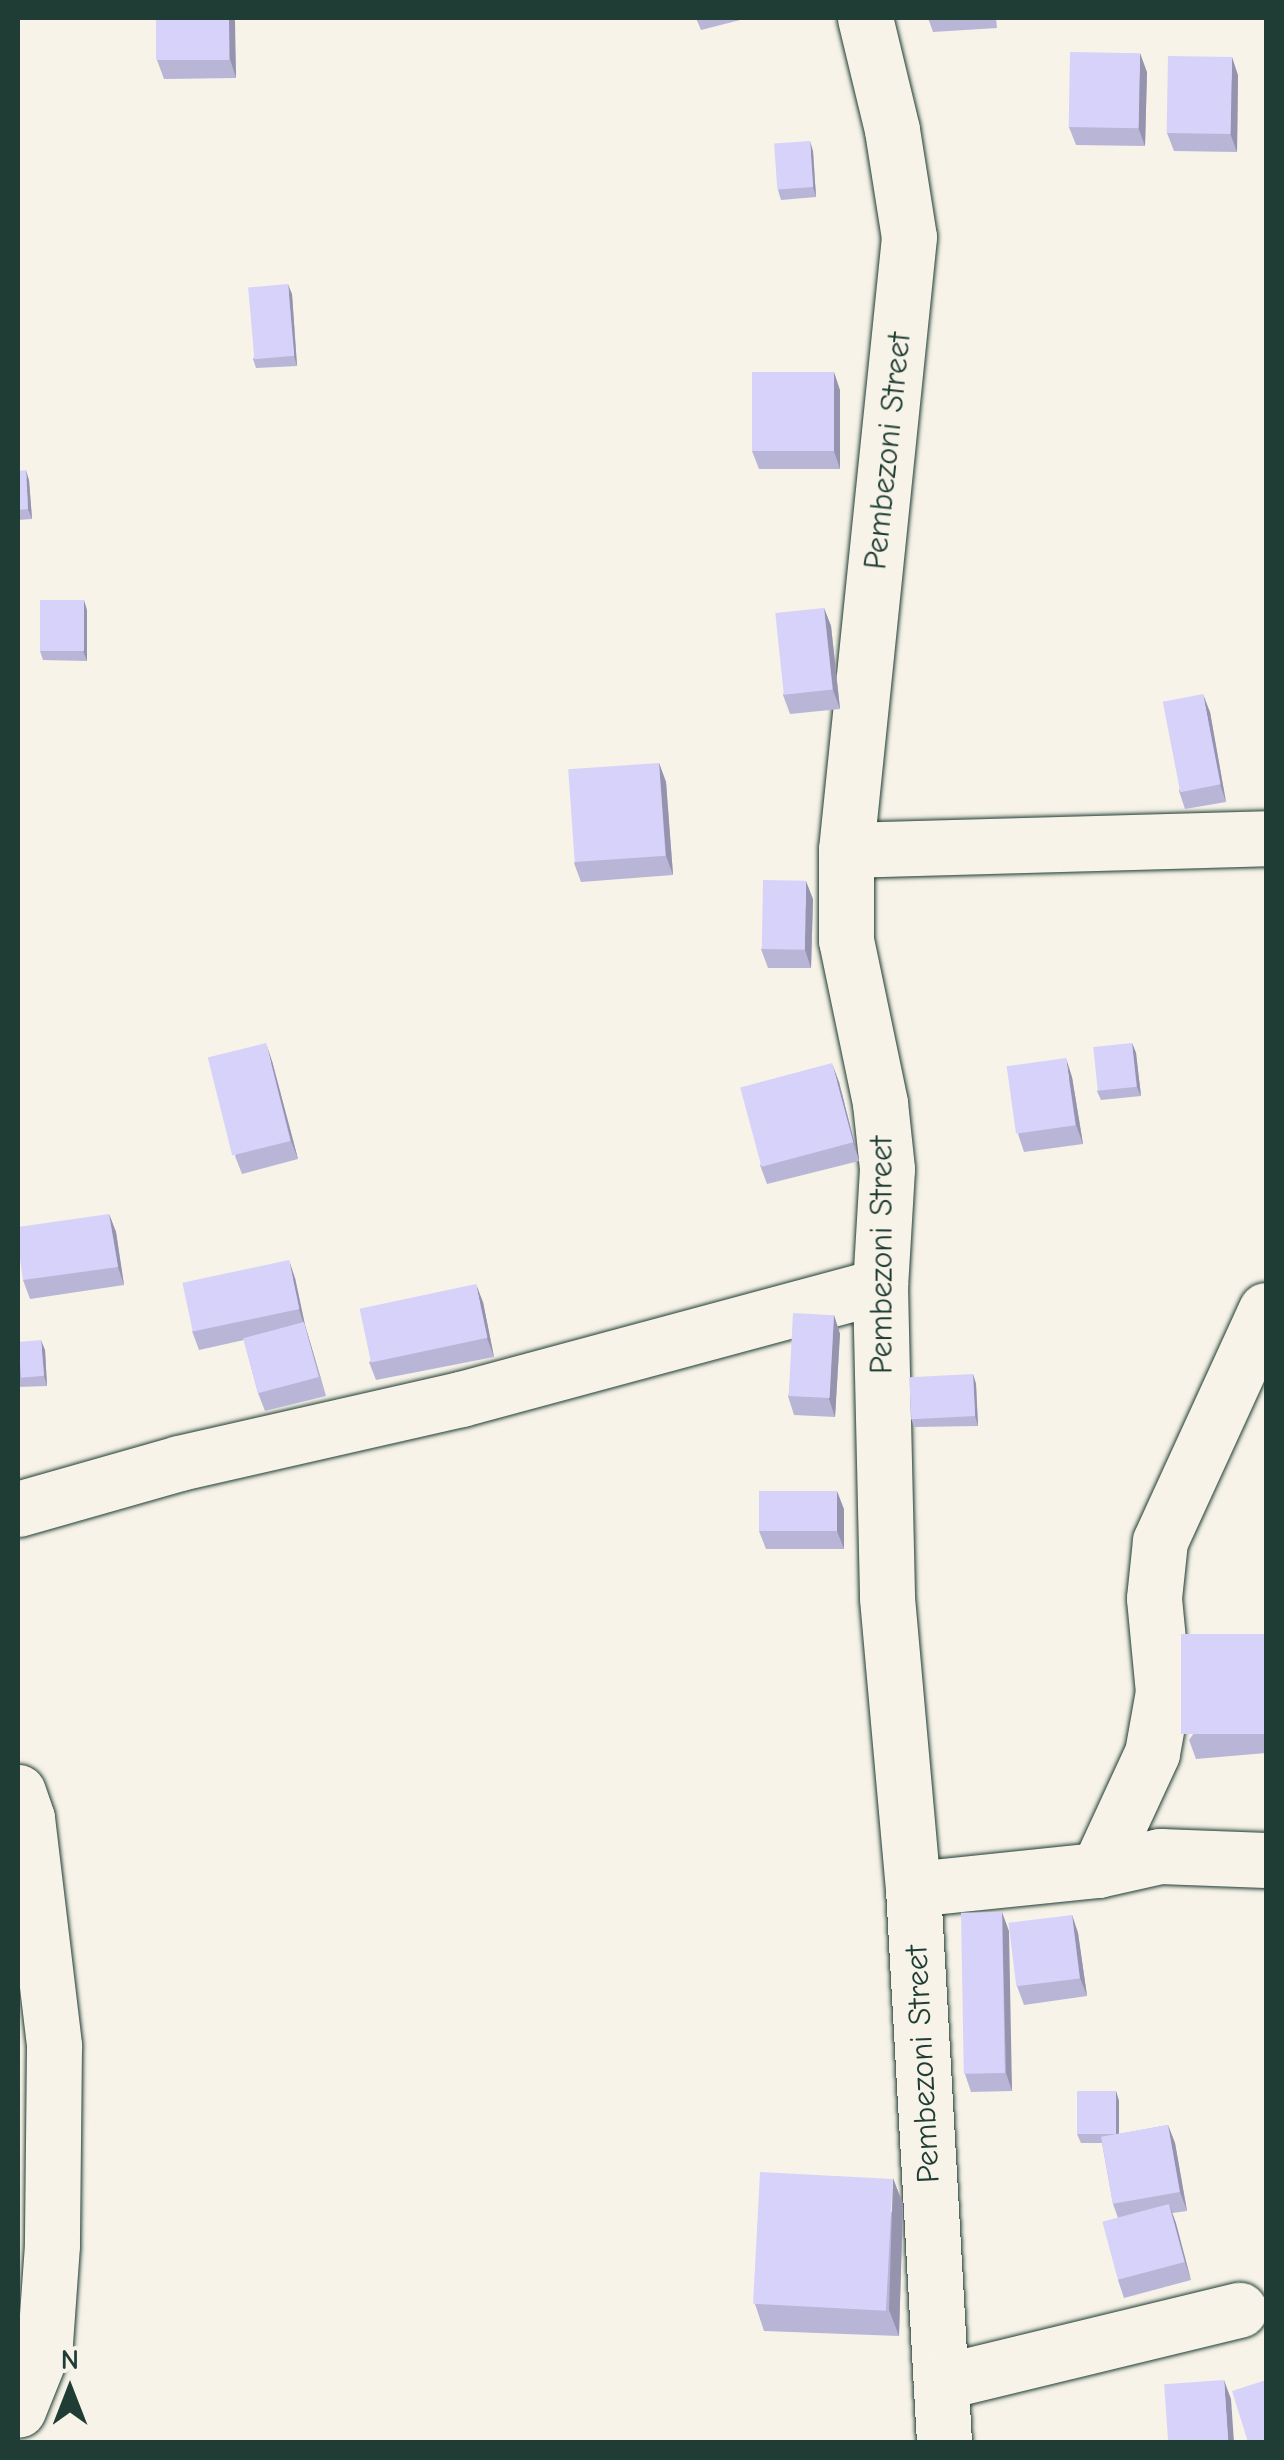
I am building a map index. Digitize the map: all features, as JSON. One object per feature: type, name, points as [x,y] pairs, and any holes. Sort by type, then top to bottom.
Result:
[{"type":"street","name":"Pembezoni Street","points":[[866,18],[892,130],[909,237],[846,850],[846,940],[880,1103],[887,1169],[880,1286],[887,1598],[913,1889],[944,2442]]},
{"type":"street","points":[[846,850],[1266,838]]},
{"type":"street","points":[[18,1509],[179,1463],[462,1399],[880,1286]]},
{"type":"street","points":[[1098,1870],[1152,1752],[1163,1692],[1154,1598],[1160,1542],[1266,1310]]},
{"type":"street","points":[[18,1792],[27,1818],[54,2046],[52,2245],[45,2343],[18,2410]]},
{"type":"street","points":[[913,1889],[1098,1870],[1160,1856],[1266,1860]]},
{"type":"street","points":[[940,2382],[1239,2310]]},
{"type":"building","points":[[156,18],[229,18],[229,60],[156,60]]},
{"type":"building","points":[[1070,52],[1140,53],[1139,128],[1069,127]]},
{"type":"building","points":[[1168,56],[1232,57],[1231,134],[1167,133]]},
{"type":"building","points":[[810,141],[813,187],[777,189],[774,144]]},
{"type":"building","points":[[288,284],[294,356],[254,359],[248,287]]},
{"type":"building","points":[[752,372],[834,372],[834,451],[752,451]]},
{"type":"building","points":[[26,470],[28,509],[18,510],[18,471]]},
{"type":"building","points":[[40,600],[84,600],[84,651],[40,651]]},
{"type":"building","points":[[824,608],[833,690],[784,695],[775,613]]},
{"type":"building","points":[[1203,694],[1221,784],[1180,792],[1163,702]]},
{"type":"building","points":[[659,763],[665,856],[575,862],[568,769]]},
{"type":"building","points":[[763,880],[806,881],[805,950],[762,949]]},
{"type":"building","points":[[266,1043],[290,1141],[232,1156],[208,1058]]},
{"type":"building","points":[[1132,1043],[1137,1087],[1098,1091],[1093,1047]]},
{"type":"building","points":[[1066,1058],[1075,1125],[1016,1134],[1007,1066]]},
{"type":"building","points":[[832,1063],[853,1142],[761,1167],[740,1088]]},
{"type":"building","points":[[109,1214],[118,1267],[23,1280],[18,1227]]},
{"type":"building","points":[[289,1260],[299,1309],[193,1332],[182,1283]]},
{"type":"building","points":[[476,1284],[487,1338],[371,1363],[360,1309]]},
{"type":"building","points":[[793,1313],[834,1315],[830,1398],[789,1396]]},
{"type":"building","points":[[304,1322],[319,1377],[258,1393],[243,1338]]},
{"type":"building","points":[[41,1340],[44,1376],[21,1378],[18,1342]]},
{"type":"building","points":[[973,1374],[975,1416],[911,1419],[909,1377]]},
{"type":"building","points":[[759,1491],[837,1491],[837,1531],[759,1531]]},
{"type":"building","points":[[1181,1634],[1266,1634],[1266,1734],[1181,1734]]},
{"type":"building","points":[[1002,1912],[1005,2073],[964,2074],[961,1913]]},
{"type":"building","points":[[1072,1915],[1080,1979],[1016,1986],[1008,1923]]},
{"type":"building","points":[[1077,2091],[1116,2091],[1116,2134],[1077,2134]]},
{"type":"building","points":[[1168,2125],[1180,2192],[1113,2204],[1101,2137]]},
{"type":"building","points":[[760,2172],[893,2179],[886,2311],[753,2304]]},
{"type":"building","points":[[1169,2204],[1185,2262],[1118,2280],[1102,2222]]},
{"type":"building","points":[[1224,2380],[1228,2442],[1168,2442],[1164,2384]]},
{"type":"building","points":[[1266,2380],[1266,2442],[1248,2442],[1232,2391]]}]
